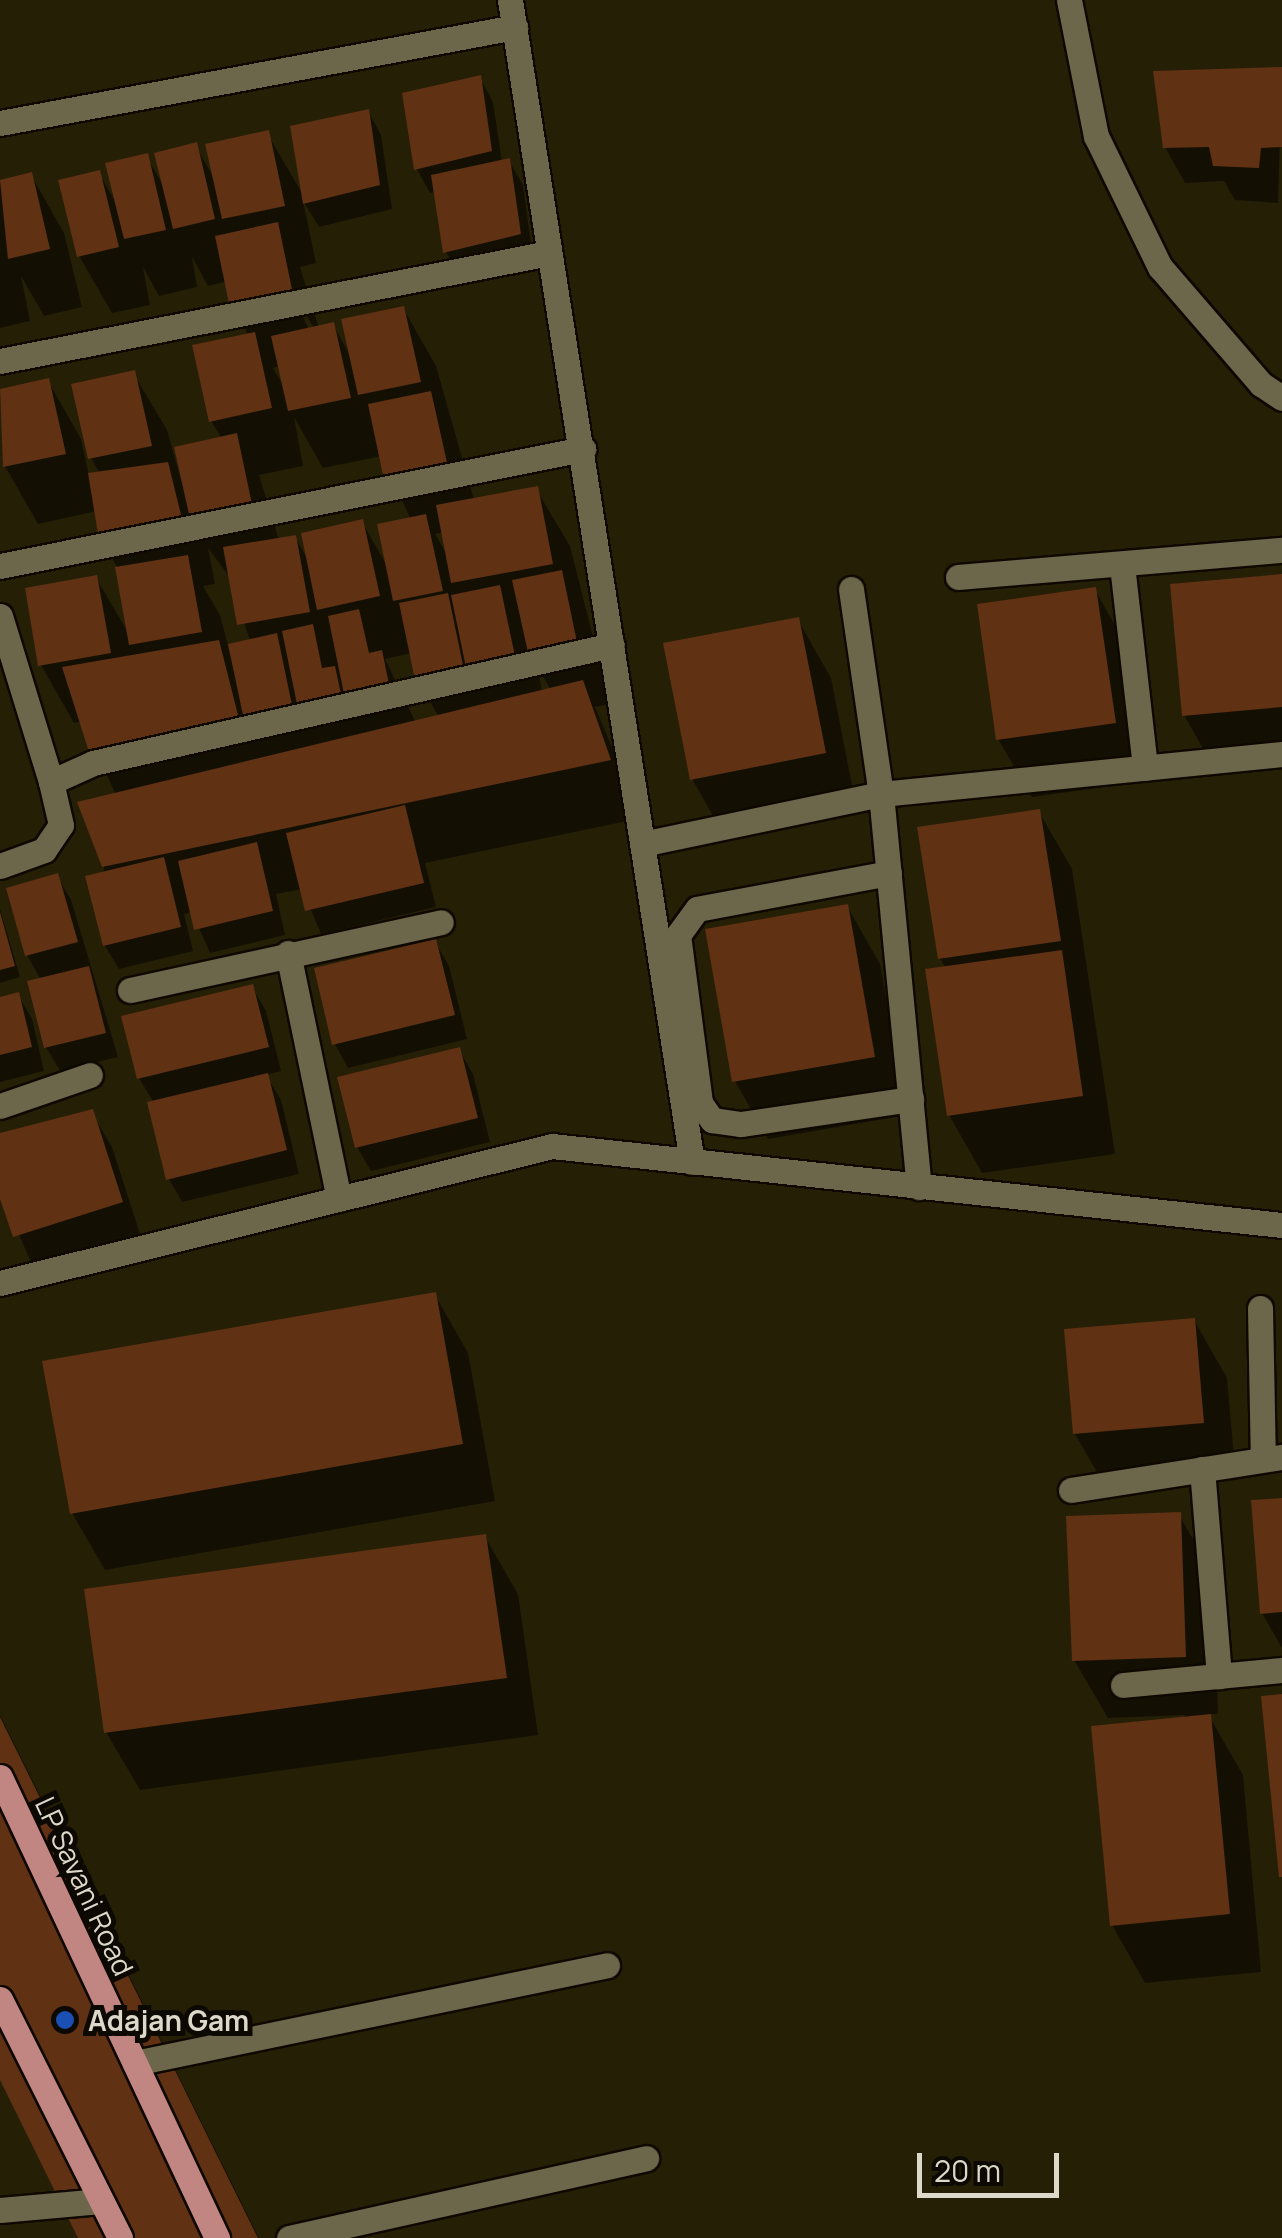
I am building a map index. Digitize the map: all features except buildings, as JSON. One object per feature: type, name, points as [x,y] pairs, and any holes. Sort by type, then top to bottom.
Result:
[{"type":"main road","name":"LP Savani Road","points":[[0,1776],[217,2238]]},
{"type":"main road","points":[[0,1999],[120,2238]]},
{"type":"street","points":[[510,0],[692,1162]]},
{"type":"street","points":[[1070,0],[1096,136],[1160,268],[1261,384],[1282,398]]},
{"type":"street","points":[[0,122],[515,27]]},
{"type":"street","points":[[0,361],[549,253]]},
{"type":"street","points":[[0,566],[583,450]]},
{"type":"street","points":[[958,577],[1282,550]]},
{"type":"street","points":[[1122,564],[1145,768]]},
{"type":"street","points":[[851,589],[881,794],[920,1187]]},
{"type":"street","points":[[0,616],[51,782],[60,825],[44,850],[0,866]]},
{"type":"street","points":[[51,782],[93,763],[612,645]]},
{"type":"street","points":[[642,844],[881,794],[1282,754]]},
{"type":"street","points":[[889,873],[697,909],[678,935],[700,1103],[712,1120],[741,1124],[911,1099]]},
{"type":"street","points":[[130,990],[441,922]]},
{"type":"street","points":[[288,953],[339,1199]]},
{"type":"street","points":[[0,1106],[90,1075]]},
{"type":"street","points":[[0,1283],[552,1146],[1282,1226]]},
{"type":"street","points":[[1071,1490],[1272,1458],[1260,1308]]},
{"type":"street","points":[[1202,1470],[1219,1676]]},
{"type":"street","points":[[1124,1685],[1282,1670]]},
{"type":"street","points":[[135,2063],[607,1965]]},
{"type":"street","points":[[289,2238],[646,2158]]},
{"type":"street","points":[[0,2210],[101,2201]]},
{"type":"place","name":"Adajan Gam","points":[[65,2020]]}]
